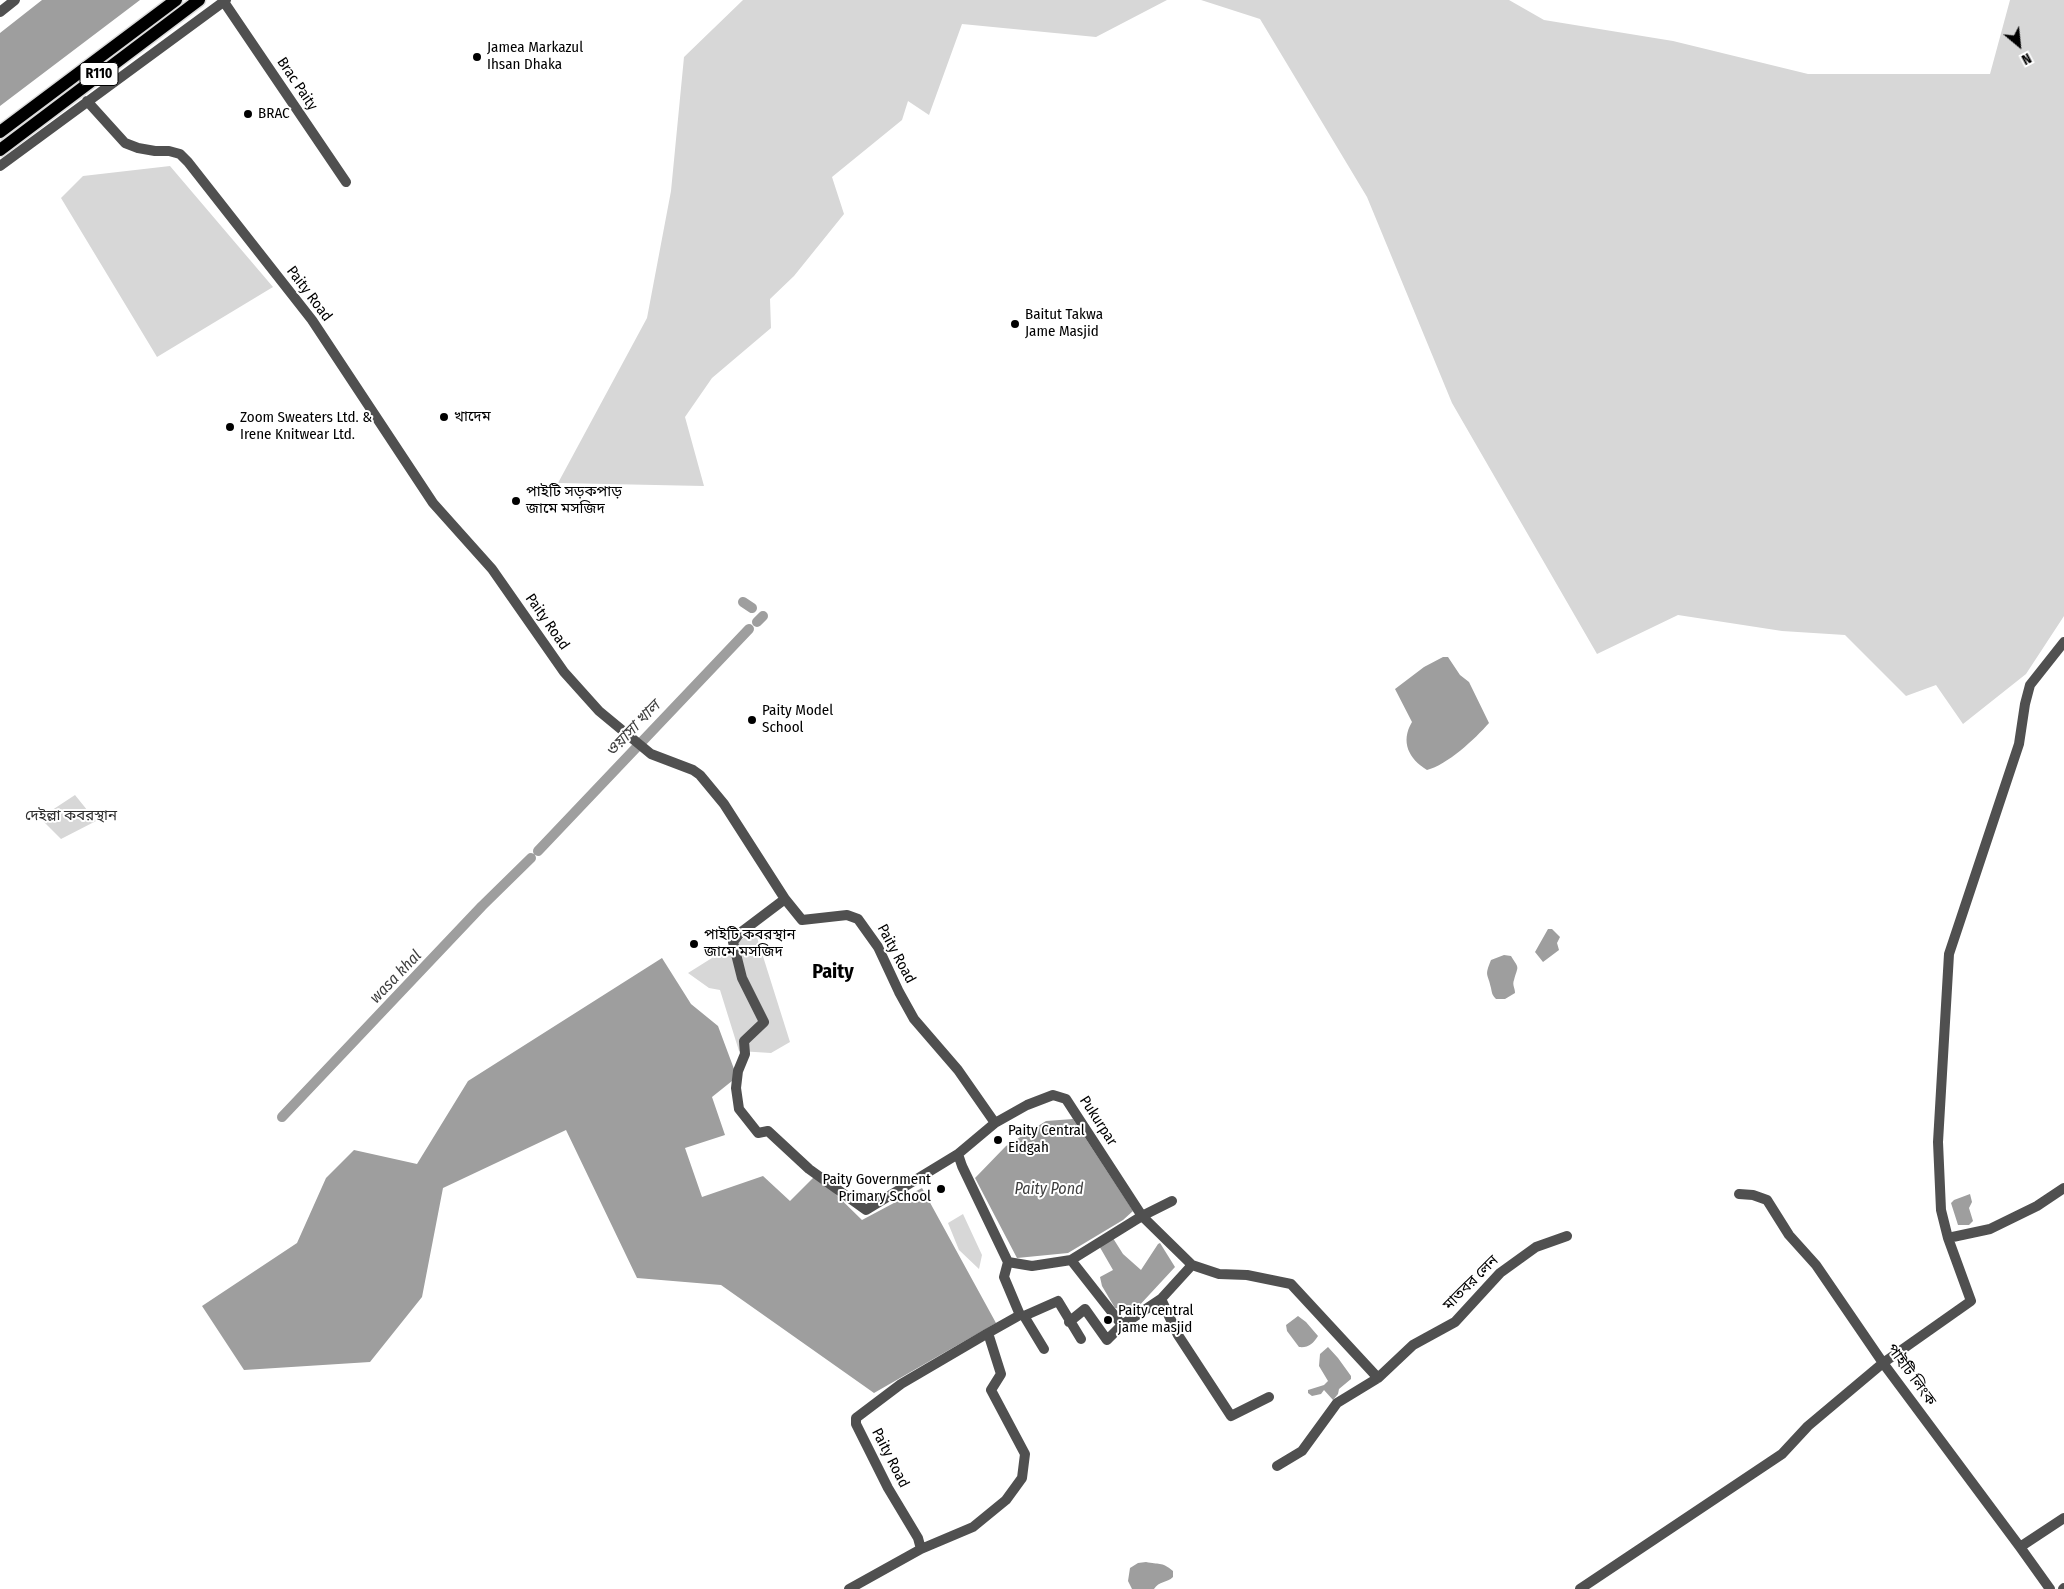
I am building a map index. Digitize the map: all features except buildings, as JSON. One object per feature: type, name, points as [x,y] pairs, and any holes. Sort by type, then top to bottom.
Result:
[{"type":"main road","name":"R110","points":[[0,132],[176,0]]},
{"type":"main road","name":"R110","points":[[0,150],[199,0]]},
{"type":"street","points":[[0,12],[15,0]]},
{"type":"street","points":[[0,166],[225,1]]},
{"type":"street","name":"Brac Paity","points":[[225,1],[346,182]]},
{"type":"street","name":"Paity Road","points":[[87,101],[125,143],[138,148],[180,154],[188,162],[312,320],[433,503],[492,569],[564,672],[599,711],[651,754],[700,775],[724,804],[785,899],[802,920],[846,915],[858,919],[878,947],[914,1020],[958,1070],[996,1123]]},
{"type":"street","points":[[1580,1589],[1782,1454],[1808,1426],[1883,1363],[1971,1301],[1948,1238],[1941,1210],[1938,1142],[1949,954],[2019,744],[2030,685],[2064,642]]},
{"type":"street","name":"Pukurpar","points":[[785,899],[740,933],[733,942],[742,978],[764,1022],[744,1041],[745,1054],[738,1071],[736,1088],[739,1109],[758,1133],[768,1131],[809,1169],[866,1210],[958,1154],[996,1123],[1027,1105],[1054,1095],[1066,1099],[1142,1216],[1192,1265]]},
{"type":"street","points":[[958,1154],[1008,1262],[1004,1277],[1022,1316],[1044,1349]]},
{"type":"street","points":[[1948,1238],[1990,1228],[2037,1206],[2064,1188]]},
{"type":"street","name":"পাইটি লিংক","points":[[1739,1194],[1753,1195],[1767,1200],[1788,1235],[1816,1265],[1883,1363],[2050,1589]]},
{"type":"street","points":[[1008,1262],[1032,1266],[1071,1260],[1142,1216],[1172,1201]]},
{"type":"street","name":"মাতবর লেন","points":[[1277,1466],[1302,1451],[1337,1403],[1378,1378],[1413,1345],[1455,1322],[1500,1273],[1536,1247],[1567,1236]]},
{"type":"street","points":[[1071,1260],[1122,1325]]},
{"type":"street","points":[[1069,1322],[1085,1309],[1107,1340],[1122,1325],[1162,1299],[1192,1265],[1220,1274],[1247,1275],[1291,1284],[1378,1378]]},
{"type":"street","points":[[1162,1299],[1178,1335],[1231,1416],[1269,1397]]},
{"type":"street","points":[[849,1589],[921,1549],[973,1527],[1006,1500],[1022,1478],[1025,1454],[990,1390],[1002,1374],[988,1333],[1058,1301],[1081,1339]]},
{"type":"street","name":"Paity Road","points":[[921,1549],[918,1538],[888,1488],[856,1424],[856,1418],[901,1384],[988,1333]]},
{"type":"street","points":[[2020,1546],[2064,1518]]},
{"type":"green space","points":[[743,0],[1167,0],[1096,37],[962,24],[929,115],[908,101],[902,120],[832,177],[844,214],[794,276],[770,299],[771,328],[712,378],[685,417],[704,486],[558,483],[647,318],[671,191],[684,57]]},
{"type":"green space","points":[[1201,0],[1509,0],[1544,20],[1673,41],[1808,74],[1990,74],[2010,0],[2064,0],[2064,616],[2026,674],[1963,724],[1936,685],[1906,696],[1845,635],[1782,631],[1678,615],[1597,654],[1452,403],[1367,197],[1260,19]]},
{"type":"green space","points":[[170,166],[273,287],[157,357],[61,198],[83,176]]},
{"type":"green space","name":"দেইল্লা কবরস্থান","points":[[75,795],[96,821],[61,839],[40,818]]},
{"type":"green space","points":[[755,931],[790,1042],[771,1053],[739,1051],[720,990],[709,988],[688,973]]},
{"type":"green space","points":[[963,1214],[982,1255],[979,1269],[959,1250],[948,1223]]},
{"type":"water","points":[[42,0],[140,0],[0,106],[0,33]]},
{"type":"water","points":[[1443,657],[1448,657],[1460,675],[1469,682],[1489,723],[1469,744],[1452,757],[1427,770],[1415,761],[1408,749],[1408,729],[1412,722],[1395,689],[1424,667]]},
{"type":"water","points":[[1548,929],[1552,929],[1560,937],[1557,943],[1559,950],[1543,962],[1535,952]]},
{"type":"water","points":[[1504,955],[1511,956],[1517,966],[1513,983],[1515,993],[1505,999],[1496,999],[1492,993],[1487,975],[1488,969],[1491,960]]},
{"type":"water","points":[[662,958],[691,1004],[718,1026],[737,1077],[712,1097],[725,1135],[685,1148],[702,1197],[763,1176],[790,1201],[816,1175],[862,1220],[922,1188],[996,1323],[874,1393],[721,1285],[637,1278],[566,1130],[443,1188],[422,1297],[370,1362],[244,1370],[202,1306],[297,1243],[326,1178],[354,1150],[417,1164],[468,1081]]},
{"type":"water","name":"Paity Pond","points":[[1073,1119],[1133,1211],[1123,1220],[1068,1253],[1017,1258],[975,1178],[1006,1146],[1046,1121]]},
{"type":"water","points":[[1970,1194],[1972,1202],[1969,1208],[1973,1221],[1969,1225],[1958,1225],[1951,1203]]},
{"type":"water","points":[[1111,1235],[1123,1254],[1141,1270],[1160,1243],[1175,1267],[1137,1308],[1127,1310],[1115,1308],[1102,1286],[1100,1277],[1113,1270],[1098,1244]]},
{"type":"water","points":[[1298,1316],[1318,1336],[1305,1347],[1299,1347],[1287,1331],[1286,1325]]},
{"type":"water","points":[[1328,1347],[1351,1376],[1351,1379],[1339,1389],[1338,1394],[1333,1400],[1324,1390],[1321,1394],[1312,1396],[1308,1393],[1308,1390],[1324,1385],[1328,1381],[1319,1366],[1320,1354]]},
{"type":"water","points":[[1146,1562],[1166,1566],[1173,1571],[1173,1577],[1154,1589],[1132,1589],[1128,1581],[1130,1568],[1138,1563]]},
{"type":"waterway","name":"wasa khal","points":[[743,602],[752,608]]},
{"type":"waterway","name":"wasa khal","points":[[757,622],[763,616]]},
{"type":"waterway","name":"ওয়াসা খাল","points":[[538,851],[749,629]]},
{"type":"waterway","name":"wasa khal","points":[[282,1117],[482,906],[531,858]]},
{"type":"place","name":"Jamea Markazul Ihsan Dhaka","points":[[477,57]]},
{"type":"place","name":"BRAC","points":[[248,114]]},
{"type":"place","name":"Baitut Takwa Jame Masjid","points":[[1015,324]]},
{"type":"place","name":"খাদেম","points":[[444,417]]},
{"type":"place","name":"Zoom Sweaters Ltd. & Irene Knitwear Ltd.","points":[[230,427]]},
{"type":"place","name":"পাইটি সড়কপাড় জামে মসজিদ","points":[[516,501]]},
{"type":"place","name":"Paity Model School","points":[[752,720]]},
{"type":"place","name":"পাইটি কবরস্থান জামে মসজিদ","points":[[694,944]]},
{"type":"place","name":"Paity Central Eidgah","points":[[998,1140]]},
{"type":"place","name":"Paity Government Primary School","points":[[941,1189]]},
{"type":"place","name":"Paity central jame masjid","points":[[1108,1320]]},
{"type":"district","name":"Paity","points":[[833,972]]}]
